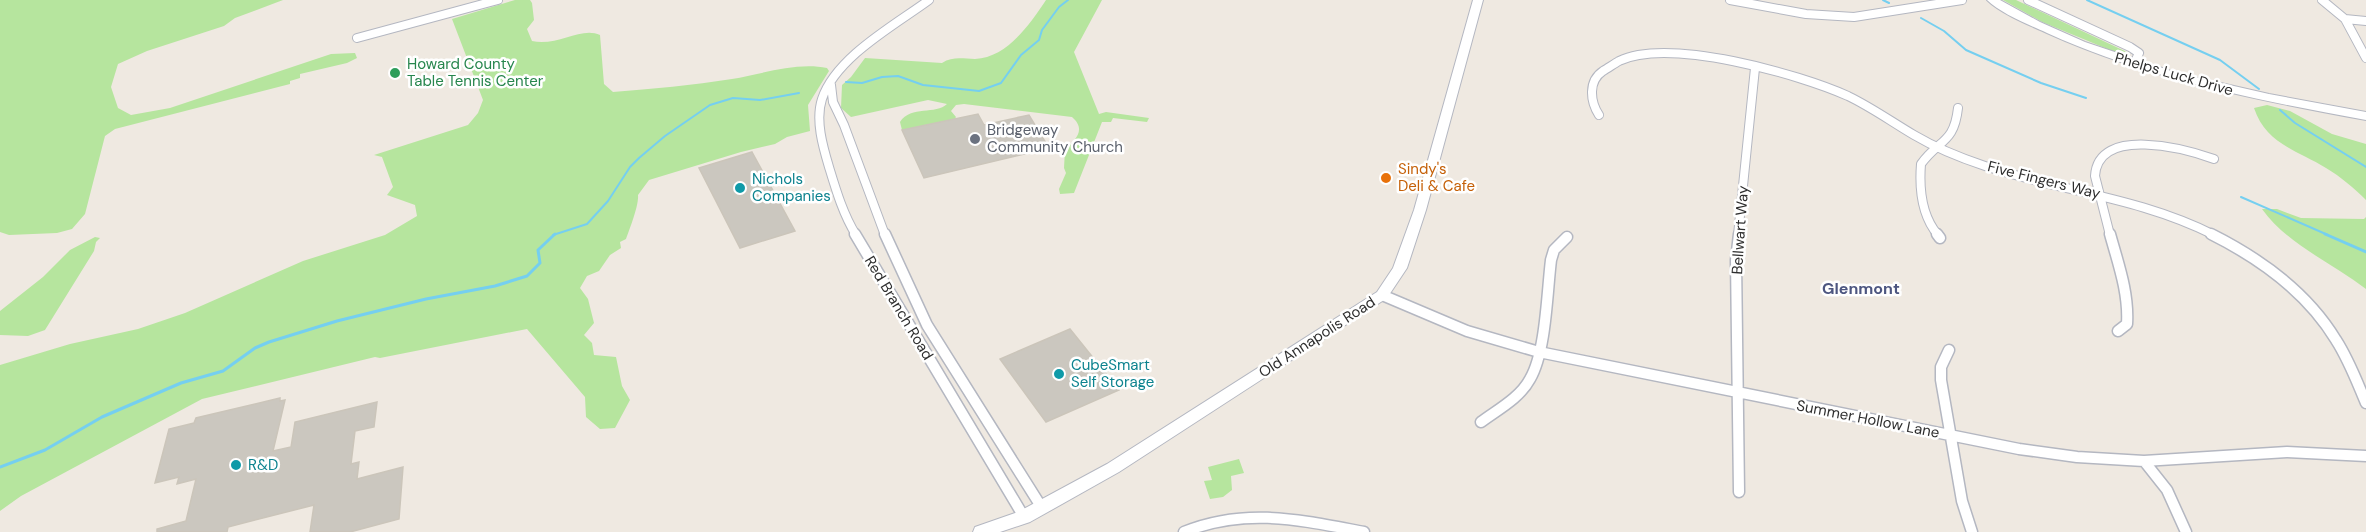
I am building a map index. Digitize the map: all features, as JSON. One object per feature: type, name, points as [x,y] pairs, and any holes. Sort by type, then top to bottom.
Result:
[{"type":"main road","name":"Old Annapolis Road","points":[[981,532],[1024,517],[1113,468],[1382,295],[1400,268],[1420,210],[1478,0]]},
{"type":"main road","name":"Phelps Luck Drive","points":[[1992,0],[2054,33],[2134,64],[2227,90],[2366,116]]},
{"type":"street","points":[[357,38],[498,0]]},
{"type":"street","name":"Red Branch Road","points":[[929,0],[855,54],[823,97],[820,117],[835,190],[849,224],[1024,517]]},
{"type":"street","points":[[1730,0],[1806,14],[1854,17],[1962,0]]},
{"type":"street","points":[[2028,0],[2130,47],[2139,53],[2134,64]]},
{"type":"street","points":[[2322,0],[2345,19],[2366,58]]},
{"type":"street","points":[[2345,19],[2366,21]]},
{"type":"street","name":"Five Fingers Way","points":[[1599,116],[1591,99],[1595,78],[1607,66],[1625,58],[1651,53],[1680,54],[1793,76],[1849,97],[1937,146],[1978,164],[2026,179],[2099,194],[2146,207],[2197,227],[2256,260],[2302,297],[2332,332],[2366,403]]},
{"type":"street","name":"Bellwart Way","points":[[1739,492],[1736,260],[1755,68]]},
{"type":"street","name":"Red Branch Road","points":[[831,85],[833,102],[844,125],[901,275],[927,326],[1042,508]]},
{"type":"street","points":[[1940,238],[1926,220],[1920,172],[1925,157],[1954,133],[1958,108]]},
{"type":"street","points":[[2118,331],[2127,324],[2127,304],[2099,194],[2095,172],[2097,165],[2110,153],[2125,147],[2166,146],[2193,151],[2214,159]]},
{"type":"street","points":[[1481,422],[1525,387],[1532,377],[1539,351],[1551,260],[1554,250],[1567,237]]},
{"type":"street","name":"Summer Hollow Lane","points":[[1382,295],[1467,331],[1539,351],[2051,454],[2144,461],[2287,452],[2366,456]]},
{"type":"street","points":[[1949,350],[1941,367],[1941,380],[1962,501],[1972,532]]},
{"type":"street","points":[[2144,461],[2167,490],[2186,532]]},
{"type":"street","points":[[1184,532],[1216,519],[1252,516],[1290,519],[1364,532]]},
{"type":"green space","points":[[0,0],[283,0],[235,18],[224,26],[147,51],[118,64],[111,87],[118,108],[131,115],[170,108],[331,54],[355,53],[357,58],[347,63],[300,74],[300,78],[290,81],[290,84],[115,129],[105,136],[85,214],[72,229],[57,233],[9,235],[0,232]]},
{"type":"green space","points":[[515,0],[530,0],[532,3],[534,20],[527,29],[532,41],[550,41],[585,33],[600,35],[604,84],[613,92],[732,79],[803,66],[827,68],[829,71],[808,105],[810,131],[787,137],[775,144],[649,180],[638,195],[636,210],[626,239],[620,242],[621,248],[610,255],[599,271],[587,276],[580,288],[588,299],[594,323],[584,335],[592,343],[594,355],[616,357],[622,386],[630,400],[615,428],[600,429],[586,417],[585,397],[527,329],[380,358],[375,357],[202,399],[21,496],[0,511],[0,365],[70,344],[138,329],[185,313],[303,261],[385,235],[417,216],[415,205],[387,195],[393,187],[382,157],[374,155],[468,125],[478,113],[483,100],[452,19]]},
{"type":"green space","points":[[1046,0],[1102,0],[1074,52],[1099,114],[1106,112],[1149,118],[1147,122],[1113,118],[1111,122],[1102,122],[1074,193],[1060,194],[1059,189],[1066,173],[1065,150],[1076,139],[1079,131],[1079,126],[1072,117],[964,104],[956,105],[951,111],[956,117],[954,120],[902,130],[900,122],[910,114],[937,109],[947,104],[928,100],[851,117],[841,108],[842,85],[865,58],[942,63],[954,59],[987,57],[997,53],[1016,38]]},
{"type":"green space","points":[[2003,0],[2016,0],[2129,53],[2122,55],[2042,22]]},
{"type":"green space","points":[[2267,105],[2290,111],[2332,134],[2366,144],[2366,200],[2332,171],[2274,138],[2259,120],[2254,108]]},
{"type":"green space","points":[[2262,209],[2277,209],[2301,218],[2364,219],[2366,217],[2366,289],[2284,233]]},
{"type":"green space","points":[[95,237],[100,238],[96,242],[94,251],[45,330],[28,336],[0,335],[0,311],[43,277],[70,250]]},
{"type":"green space","points":[[1239,459],[1244,473],[1231,476],[1232,490],[1223,497],[1210,499],[1204,481],[1212,480],[1208,467]]},
{"type":"building","name":"Bridgeway Community Church","points":[[978,114],[984,125],[1029,115],[1049,148],[924,178],[902,130]]},
{"type":"building","name":"Nichols Companies","points":[[752,152],[795,231],[740,248],[699,168]]},
{"type":"building","name":"CubeSmart Self Storage","points":[[1070,329],[1119,390],[1046,422],[1000,359]]},
{"type":"building","name":"R&D","points":[[280,398],[280,401],[285,400],[273,451],[291,447],[295,422],[377,402],[374,427],[355,431],[351,464],[359,462],[357,479],[403,467],[399,519],[350,532],[310,532],[314,505],[228,527],[227,532],[157,532],[157,529],[186,521],[196,479],[177,484],[179,477],[155,483],[169,429],[194,423],[196,418]]},
{"type":"waterway","points":[[846,82],[862,83],[882,77],[898,76],[923,85],[979,91],[1001,83],[1021,55],[1039,40],[1042,30],[1059,7],[1068,0]]},
{"type":"waterway","points":[[1883,0],[1889,3]]},
{"type":"waterway","points":[[2087,0],[2220,60],[2259,89]]},
{"type":"waterway","points":[[1921,18],[1944,31],[1966,50],[2041,83],[2086,98]]},
{"type":"waterway","points":[[554,235],[587,224],[608,201],[630,167],[639,158],[665,136],[710,105],[733,98],[760,100],[799,93]]},
{"type":"waterway","points":[[2280,110],[2295,123],[2366,167]]},
{"type":"waterway","points":[[2241,197],[2328,235]]},
{"type":"waterway","points":[[2325,234],[2366,252]]},
{"type":"waterway","points":[[0,467],[45,450],[102,417],[181,383],[223,371],[255,348],[269,342],[337,321],[426,299],[495,286],[527,276],[540,263],[538,250],[554,235]]},
{"type":"place","name":"Howard County Table Tennis Center","points":[[395,73]]},
{"type":"place","name":"Bridgeway Community Church","points":[[975,139]]},
{"type":"place","name":"Sindy's Deli & Cafe","points":[[1386,178]]},
{"type":"place","name":"Nichols Companies","points":[[740,188]]},
{"type":"place","name":"CubeSmart Self Storage","points":[[1059,374]]},
{"type":"place","name":"R&D","points":[[236,465]]},
{"type":"district","name":"Glenmont","points":[[1861,288]]}]
